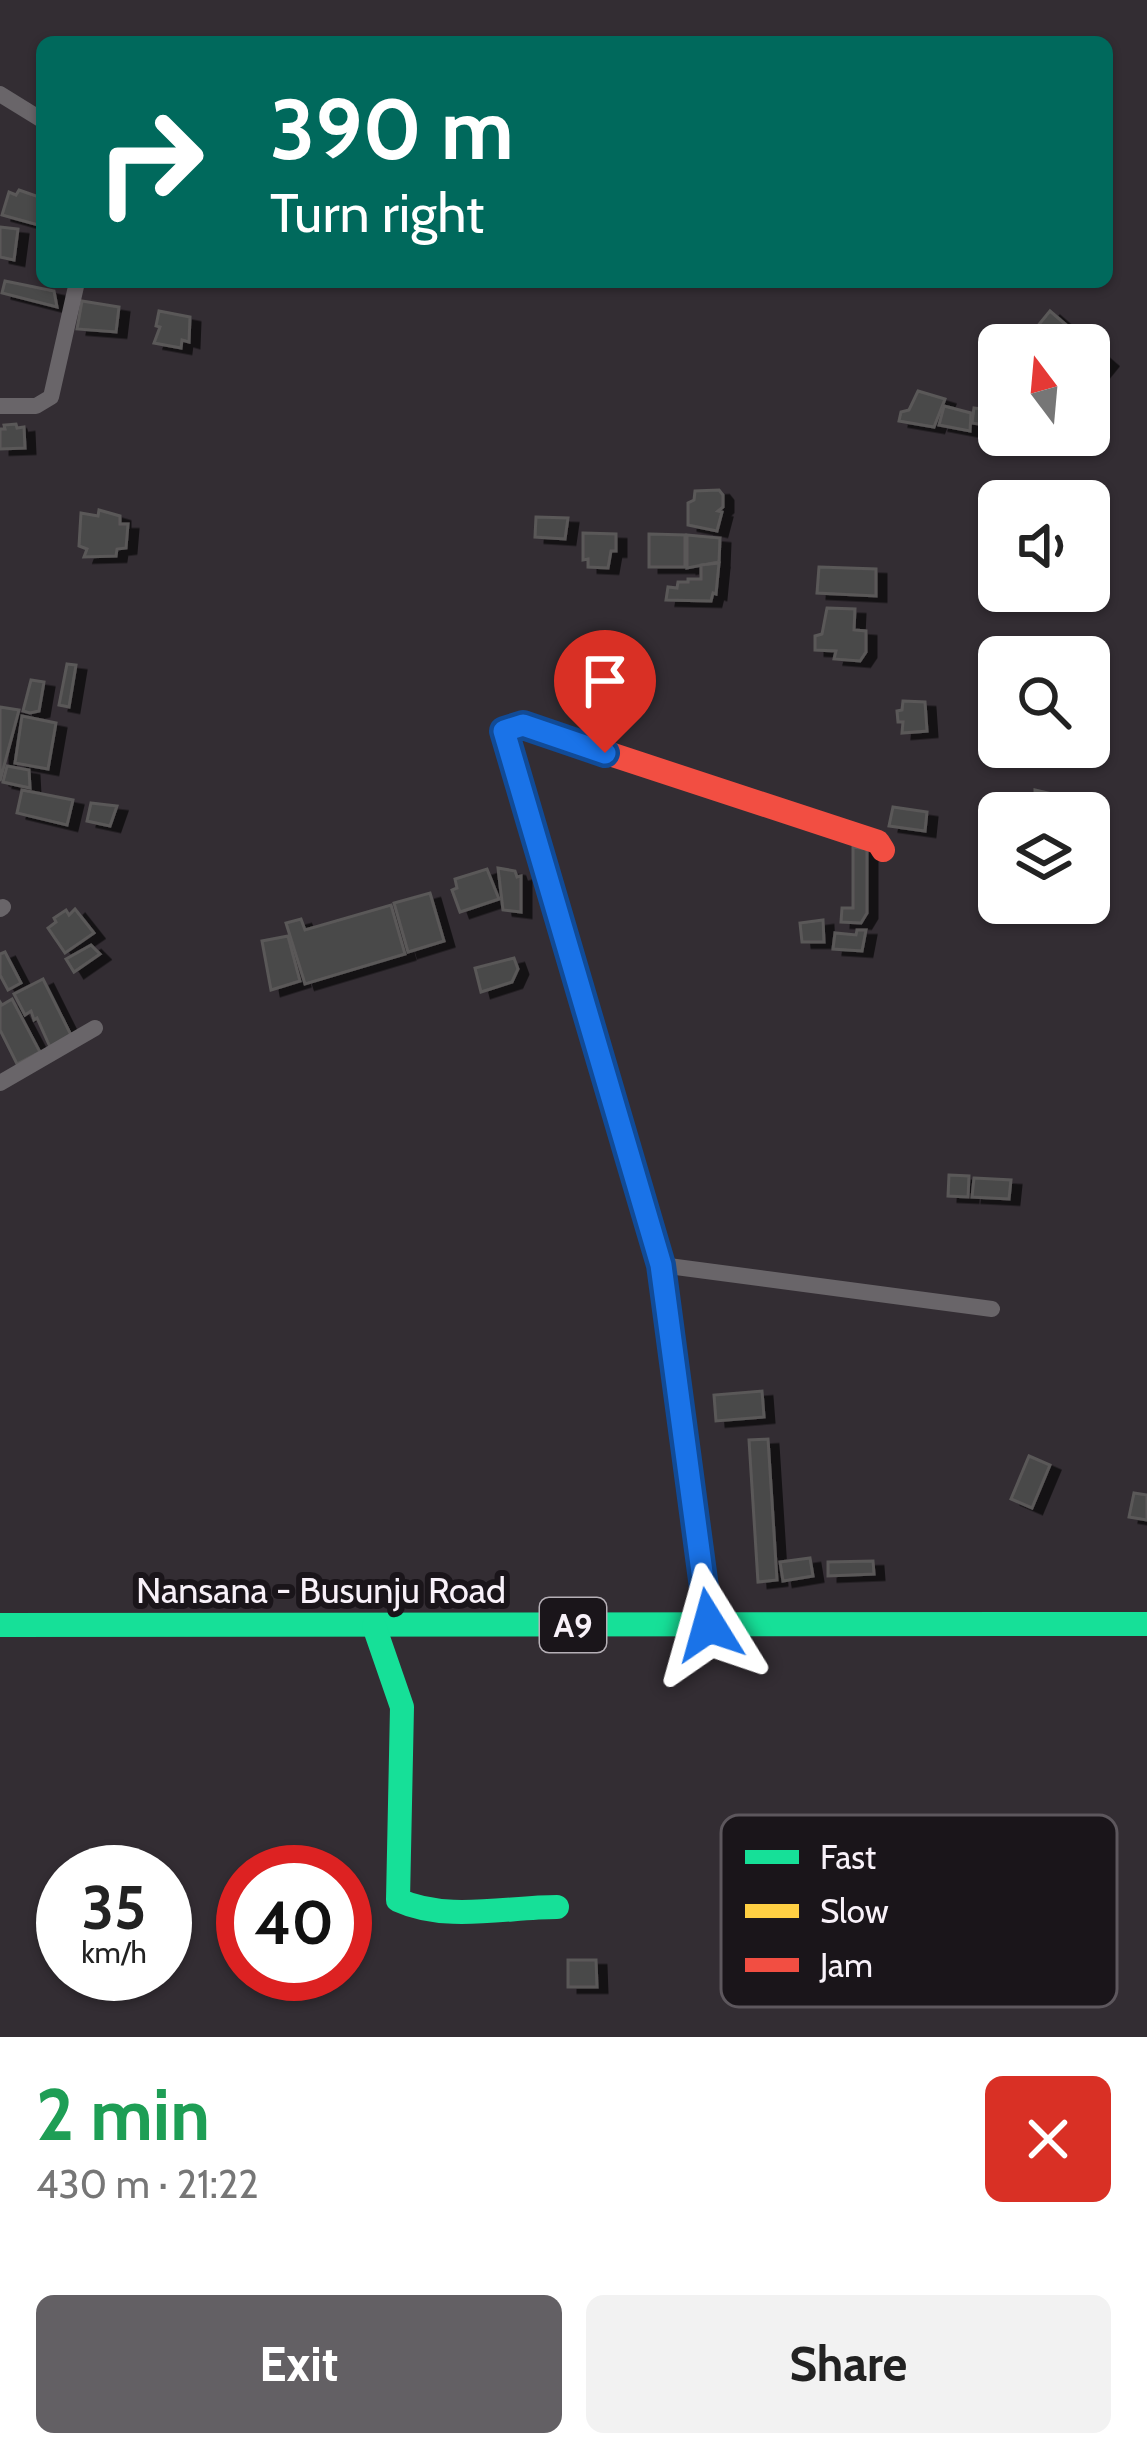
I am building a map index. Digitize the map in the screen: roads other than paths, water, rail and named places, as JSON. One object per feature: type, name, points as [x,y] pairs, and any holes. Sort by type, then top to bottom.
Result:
[{"type":"street","points":[[0,94],[36,116]]},
{"type":"street","points":[[0,406],[36,406],[51,397],[76,288]]},
{"type":"street","points":[[709,1625],[661,1265],[504,731],[523,725],[878,842],[883,850]]},
{"type":"street","points":[[0,1083],[94,1028]]},
{"type":"street","points":[[661,1265],[992,1309]]},
{"type":"street","name":"Nansana - Busunju Road","points":[[0,1625],[1147,1624]]},
{"type":"street","points":[[374,1626],[402,1707],[398,1900],[409,1907],[433,1909],[556,1907]]}]
